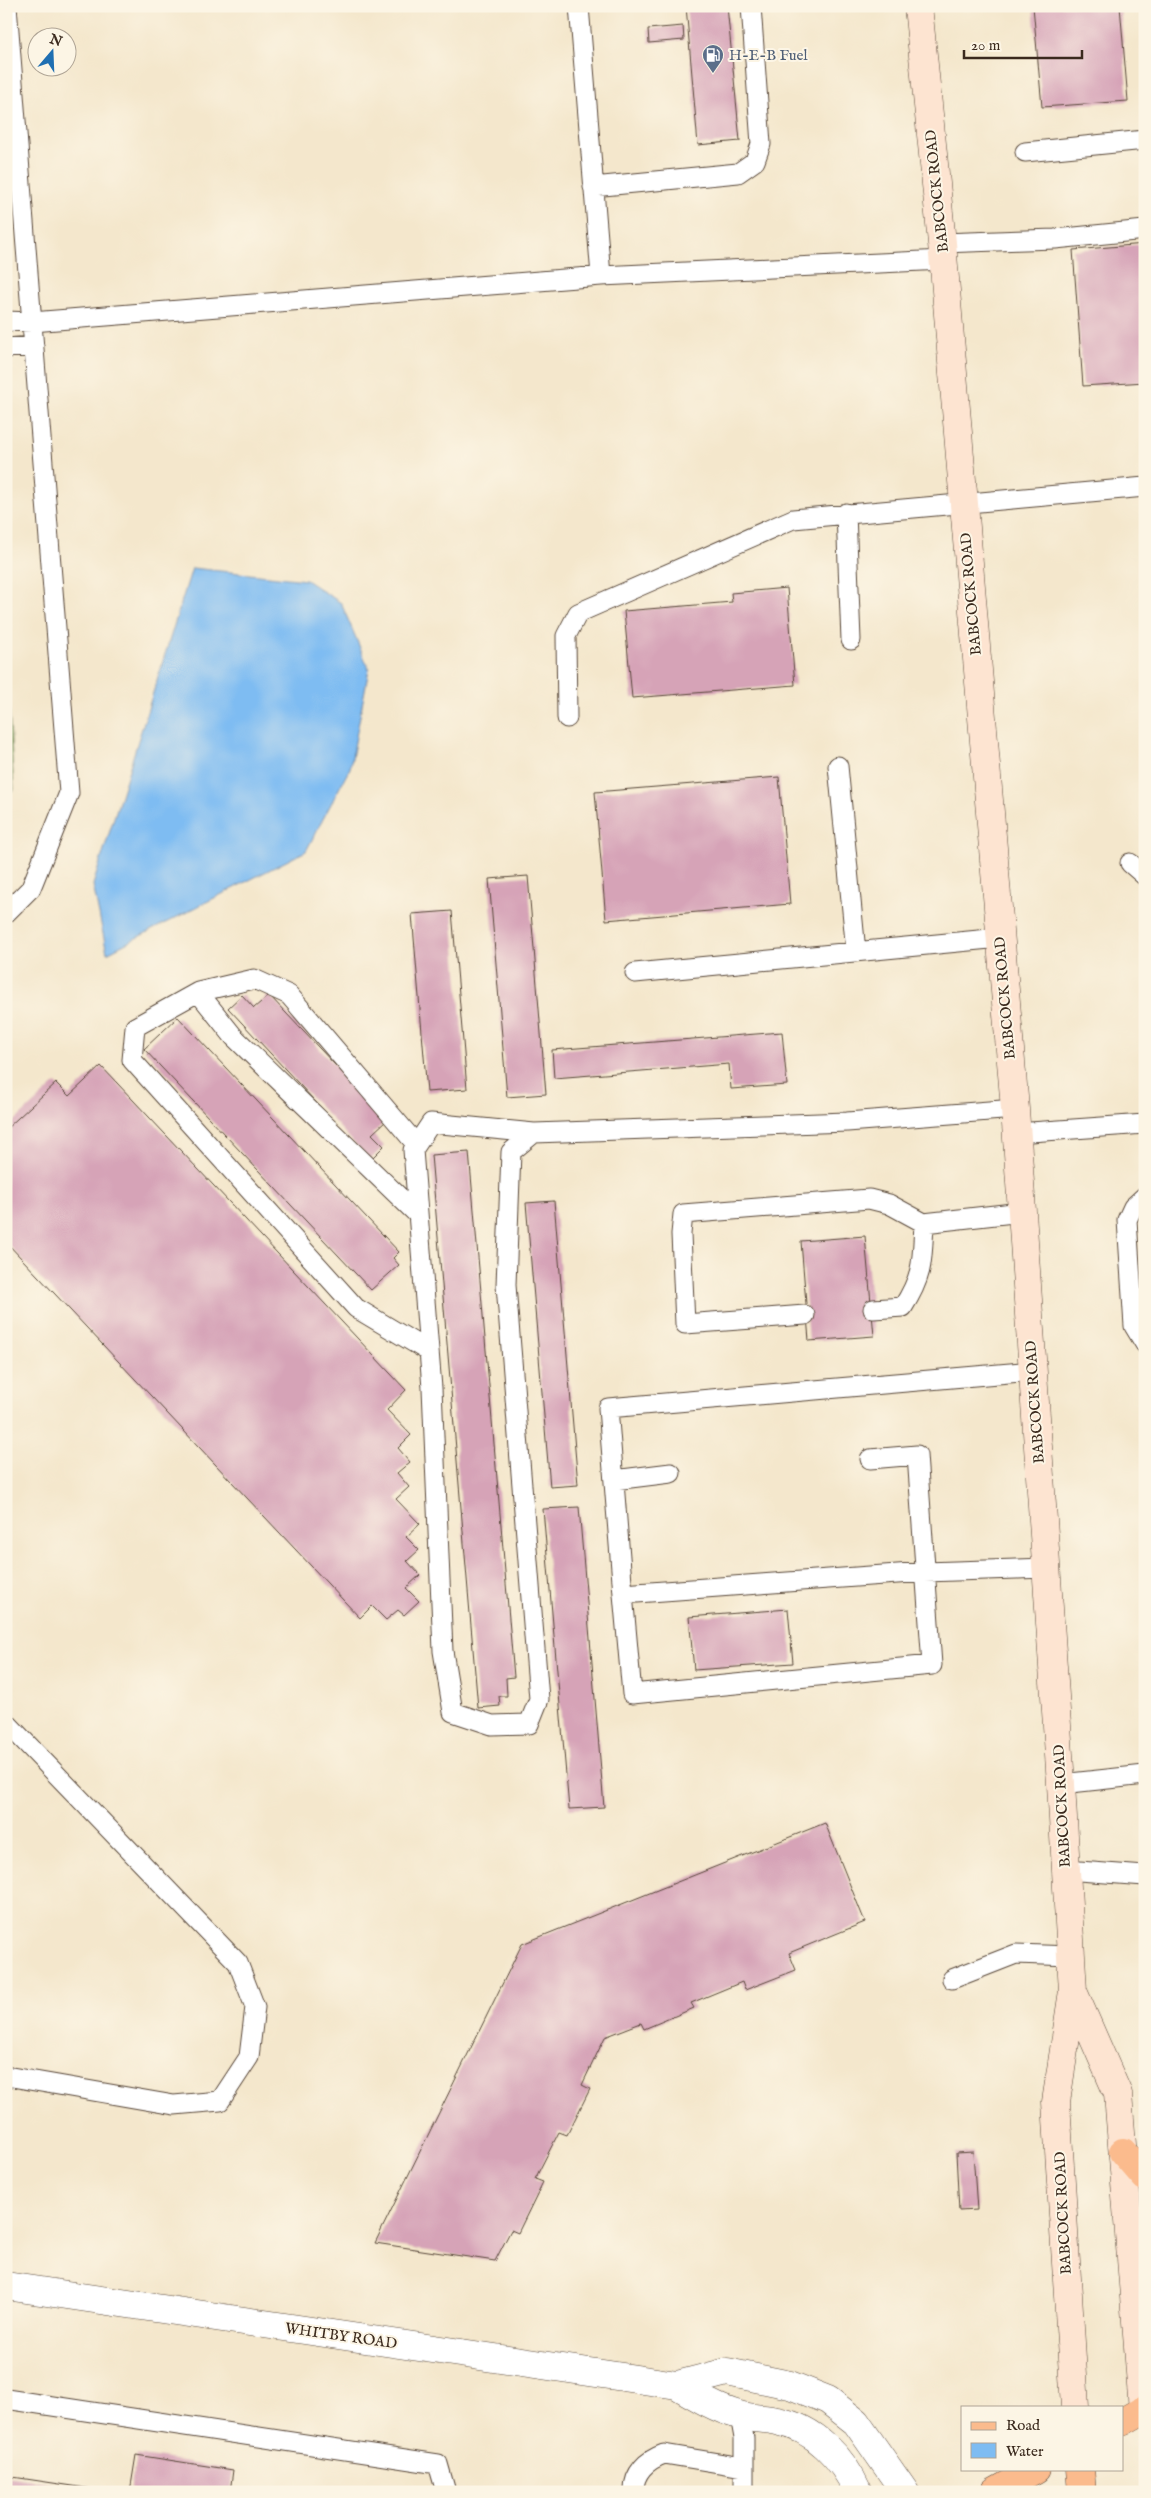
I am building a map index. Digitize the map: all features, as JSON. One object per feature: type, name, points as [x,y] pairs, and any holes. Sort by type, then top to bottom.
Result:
[{"type":"main road","name":"BABCOCK ROAD","points":[[918,6],[943,252],[1016,1121],[1062,1784],[1073,1990],[1056,2102],[1075,2406]]},
{"type":"main road","name":"BABCOCK ROAD","points":[[1073,1990],[1118,2094],[1139,2416]]},
{"type":"main road","points":[[1123,2152],[1145,2177]]},
{"type":"main road","points":[[995,2492],[1034,2470]]},
{"type":"main road","points":[[1080,2470],[1082,2492]]},
{"type":"street","name":"WHITBY ROAD","points":[[6,2286],[676,2385],[710,2404],[740,2416],[779,2421],[806,2431],[827,2446],[843,2463],[858,2492]]},
{"type":"street","name":"WHITBY ROAD","points":[[676,2385],[727,2372],[790,2386],[828,2400],[856,2422],[905,2492]]},
{"type":"lane","points":[[6,913],[31,888],[69,793],[7,6]]},
{"type":"lane","points":[[579,6],[601,276]]},
{"type":"lane","points":[[594,187],[738,173],[755,161],[761,144],[751,6]]},
{"type":"lane","points":[[1025,152],[1145,140]]},
{"type":"lane","points":[[6,321],[32,322],[601,276],[943,252],[1145,230]]},
{"type":"lane","points":[[6,348],[34,346]]},
{"type":"lane","points":[[567,718],[566,636],[578,613],[793,519],[1145,487]]},
{"type":"lane","points":[[846,513],[851,640]]},
{"type":"lane","points":[[838,766],[856,952]]},
{"type":"lane","points":[[1130,864],[1145,876]]},
{"type":"lane","points":[[635,973],[1000,938]]},
{"type":"lane","points":[[416,1144],[289,996],[254,979],[198,992],[135,1027],[132,1060],[356,1308],[428,1351]]},
{"type":"lane","points":[[198,992],[234,1037],[417,1214]]},
{"type":"lane","points":[[534,1133],[511,1152],[506,1285],[539,1699],[529,1724],[492,1725],[453,1712],[443,1651],[428,1351],[413,1150],[431,1123],[534,1133],[847,1122],[1016,1121],[1145,1124]]},
{"type":"lane","points":[[1145,1196],[1133,1206],[1127,1220],[1134,1326],[1145,1344]]},
{"type":"lane","points":[[806,1314],[685,1324],[681,1234],[684,1214],[868,1199],[889,1204],[924,1223],[1022,1212]]},
{"type":"lane","points":[[873,1309],[903,1307],[913,1292],[920,1275],[924,1223]]},
{"type":"lane","points":[[870,1460],[916,1455],[932,1665],[632,1694],[608,1408],[1033,1371]]},
{"type":"lane","points":[[614,1480],[671,1473]]},
{"type":"lane","points":[[623,1594],[926,1572],[1047,1568]]},
{"type":"lane","points":[[6,1722],[238,1963],[255,2007],[249,2057],[220,2101],[174,2105],[6,2076]]},
{"type":"lane","points":[[1062,1784],[1145,1775]]},
{"type":"lane","points":[[1066,1870],[1145,1876]]},
{"type":"lane","points":[[952,1978],[1016,1954],[1071,1956]]},
{"type":"lane","points":[[6,2399],[438,2464],[446,2492]]},
{"type":"lane","points":[[740,2416],[744,2438],[744,2492]]},
{"type":"lane","points":[[634,2492],[634,2485],[639,2471],[653,2458],[664,2454],[743,2467]]},
{"type":"green space","points":[[6,657],[14,790],[6,798]]},
{"type":"water","points":[[192,568],[306,580],[341,603],[369,669],[350,768],[306,851],[107,953],[93,885]]},
{"type":"building","name":"H-E-B Fuel","points":[[686,6],[727,6],[740,141],[698,145]]},
{"type":"building","points":[[1033,6],[1120,6],[1128,101],[1042,107]]},
{"type":"building","points":[[683,26],[684,40],[649,43],[648,29]]},
{"type":"building","points":[[1145,244],[1145,382],[1083,386],[1073,250]]},
{"type":"building","points":[[787,588],[795,685],[632,698],[624,611],[732,602],[731,593]]},
{"type":"building","points":[[779,777],[790,904],[606,920],[595,792]]},
{"type":"building","points":[[528,876],[546,1094],[507,1097],[489,879]]},
{"type":"building","points":[[452,911],[467,1089],[427,1092],[412,914]]},
{"type":"building","points":[[242,995],[254,1008],[269,995],[387,1120],[372,1134],[384,1146],[370,1160],[228,1008]]},
{"type":"building","points":[[178,1017],[399,1252],[393,1258],[399,1265],[371,1290],[144,1049]]},
{"type":"building","points":[[782,1032],[787,1085],[731,1089],[729,1064],[554,1078],[552,1050]]},
{"type":"building","points":[[101,1066],[406,1390],[387,1410],[411,1435],[398,1448],[410,1462],[397,1473],[409,1487],[396,1499],[420,1524],[406,1537],[419,1550],[407,1561],[420,1575],[406,1588],[419,1601],[404,1615],[398,1610],[386,1620],[372,1606],[360,1618],[6,1242],[6,1129],[56,1083],[69,1096]]},
{"type":"building","points":[[469,1152],[514,1677],[506,1678],[507,1696],[499,1696],[500,1706],[478,1708],[431,1155]]},
{"type":"building","points":[[554,1201],[578,1485],[550,1487],[526,1203]]},
{"type":"building","points":[[865,1236],[874,1336],[809,1341],[801,1241]]},
{"type":"building","points":[[579,1507],[604,1807],[569,1809],[543,1509]]},
{"type":"building","points":[[788,1609],[793,1663],[694,1670],[689,1617]]},
{"type":"building","points":[[825,1823],[865,1922],[789,1953],[796,1970],[745,1990],[742,1982],[691,2003],[694,2008],[644,2029],[641,2023],[605,2037],[582,2085],[590,2089],[567,2135],[559,2132],[535,2179],[543,2182],[518,2233],[511,2230],[495,2261],[375,2243],[522,1944]]},
{"type":"building","points":[[973,2152],[977,2210],[959,2211],[956,2153]]},
{"type":"building","points":[[136,2455],[233,2470],[230,2492],[130,2492]]},
{"type":"building","points":[[6,2476],[93,2489],[92,2492],[6,2492]]},
{"type":"place","name":"H-E-B Fuel","points":[[713,74]]}]
